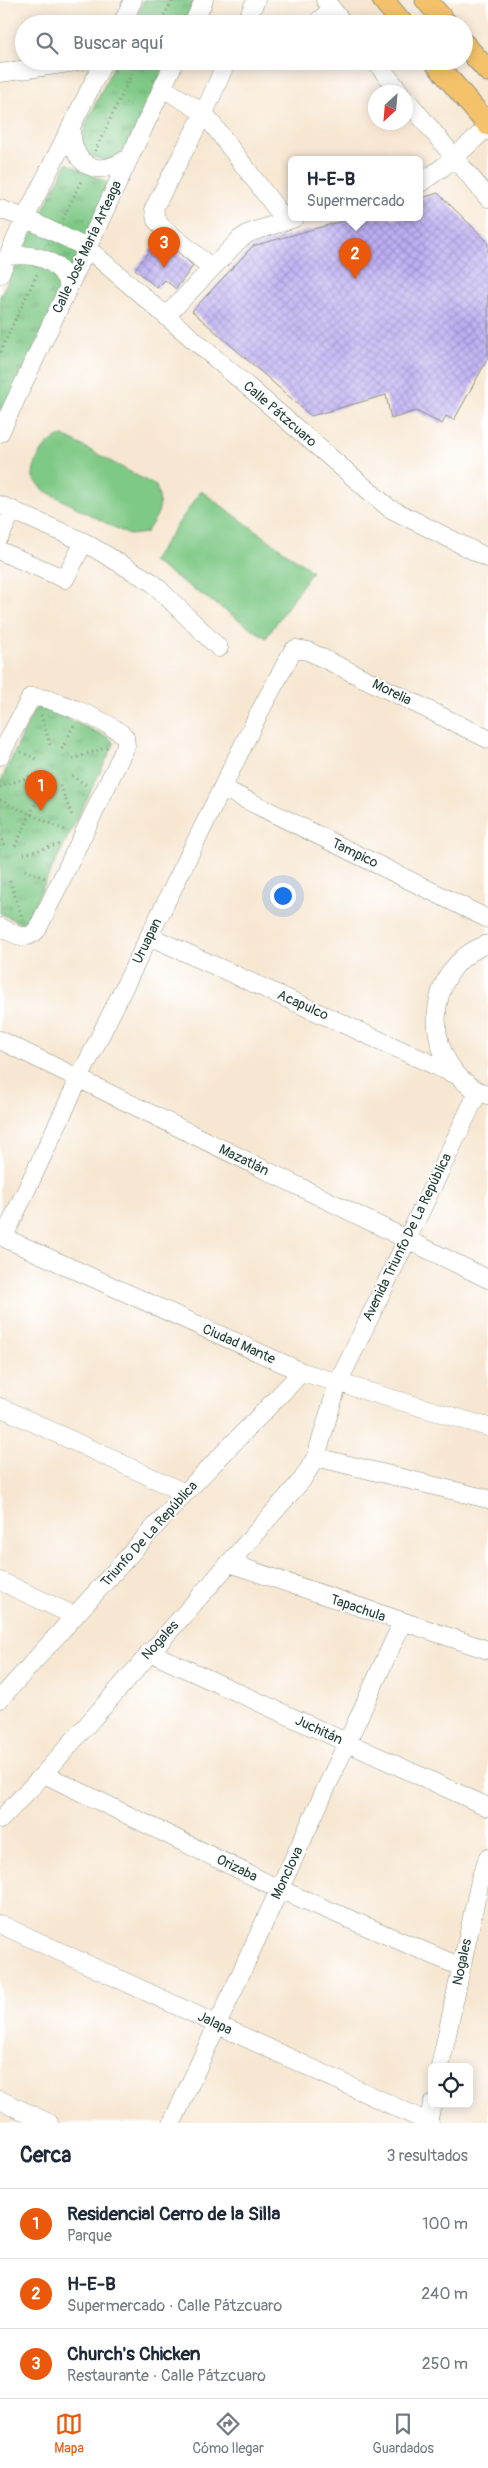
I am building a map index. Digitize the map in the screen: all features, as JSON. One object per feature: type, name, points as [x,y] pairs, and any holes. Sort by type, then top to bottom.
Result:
[{"type":"main road","points":[[383,0],[396,15]]},
{"type":"main road","points":[[426,0],[439,15]]},
{"type":"main road","points":[[473,54],[488,71]]},
{"type":"main road","points":[[441,70],[488,126]]},
{"type":"street","points":[[126,15],[133,0]]},
{"type":"street","points":[[197,15],[204,0]]},
{"type":"street","points":[[248,15],[256,0]]},
{"type":"street","points":[[321,15],[328,4],[337,15]]},
{"type":"street","points":[[0,73],[21,70]]},
{"type":"street","points":[[0,274],[25,218],[100,70]]},
{"type":"street","name":"Calle José María Arteaga","points":[[0,433],[171,70]]},
{"type":"street","points":[[212,268],[162,227],[154,215],[156,203],[204,113],[223,70]]},
{"type":"street","points":[[382,70],[394,85]]},
{"type":"street","points":[[163,88],[204,113],[288,217]]},
{"type":"street","points":[[413,108],[488,198]]},
{"type":"street","points":[[423,181],[454,158],[488,126]]},
{"type":"street","points":[[71,128],[72,144],[78,157],[88,166],[107,169],[117,166],[130,157]]},
{"type":"street","name":"Calle Pátzcuaro","points":[[0,210],[25,218],[87,248],[389,508],[488,558]]},
{"type":"street","points":[[166,316],[240,239],[249,232],[288,220]]},
{"type":"street","points":[[8,256],[26,254],[44,258],[56,265],[66,276],[69,286]]},
{"type":"street","points":[[0,536],[6,508],[84,542],[152,583],[220,648]]},
{"type":"street","points":[[0,551],[65,579],[84,542]]},
{"type":"street","name":"Morelia","points":[[295,649],[308,651],[488,739]]},
{"type":"street","name":"Uruapan","points":[[2,1237],[285,660],[295,649]]},
{"type":"street","points":[[0,756],[23,709],[31,697],[35,696],[51,699],[80,712],[121,732],[125,737],[126,746],[36,930],[31,936],[18,936],[0,927]]},
{"type":"street","name":"Tampico","points":[[222,788],[488,919]]},
{"type":"street","name":"Acapulco","points":[[150,936],[456,1075]]},
{"type":"street","points":[[483,1094],[456,1075],[442,1054],[435,1030],[436,1005],[444,981],[459,962],[480,947],[488,944]]},
{"type":"street","name":"Mazatlán","points":[[0,1040],[488,1279]]},
{"type":"street","name":"Avenida Triunfo De La República","points":[[338,1383],[406,1239],[483,1094]]},
{"type":"street","name":"Ciudad Mante","points":[[2,1237],[302,1372],[488,1427]]},
{"type":"street","name":"Triunfo De La República","points":[[0,1699],[185,1493],[302,1372]]},
{"type":"street","name":"Nogales","points":[[0,1820],[44,1774],[149,1652],[302,1480],[316,1457],[338,1383]]},
{"type":"street","points":[[0,1407],[185,1493]]},
{"type":"street","points":[[316,1457],[488,1500]]},
{"type":"street","name":"Tapachula","points":[[229,1563],[402,1623],[488,1650]]},
{"type":"street","points":[[0,1581],[75,1616]]},
{"type":"street","name":"Monclova","points":[[172,2123],[402,1623]]},
{"type":"street","name":"Juchitán","points":[[149,1652],[488,1807]]},
{"type":"street","name":"Orizaba","points":[[44,1774],[280,1889],[461,1967]]},
{"type":"street","name":"Nogales","points":[[441,2063],[481,1876],[488,1858]]},
{"type":"street","name":"Jalapa","points":[[0,1924],[429,2123]]},
{"type":"street","points":[[0,2100],[50,2123]]},
{"type":"street","points":[[429,2123],[431,2108]]},
{"type":"path","points":[[164,15],[173,0]]},
{"type":"path","points":[[56,233],[134,70]]},
{"type":"path","points":[[0,352],[44,258]]},
{"type":"path","points":[[35,696],[51,748]]},
{"type":"path","points":[[62,749],[80,712]]},
{"type":"path","points":[[73,759],[106,747],[125,737]]},
{"type":"path","points":[[0,787],[37,774]]},
{"type":"path","points":[[15,846],[45,784]]},
{"type":"path","points":[[60,786],[81,838]]},
{"type":"path","points":[[0,800],[81,838]]},
{"type":"path","points":[[0,835],[4,845]]},
{"type":"path","points":[[24,854],[81,838]]},
{"type":"path","points":[[10,881],[21,916],[31,936]]},
{"type":"green space","points":[[144,0],[194,0],[188,15],[138,15]]},
{"type":"green space","points":[[112,70],[163,70],[128,144],[118,154],[108,159],[102,159],[90,156],[84,152],[82,138],[86,124]]},
{"type":"green space","points":[[67,163],[110,184],[0,421],[0,296]]},
{"type":"green space","points":[[64,436],[156,486],[160,506],[154,521],[146,533],[129,535],[45,491],[33,478],[35,465],[42,451],[52,441]]},
{"type":"green space","points":[[201,491],[312,571],[266,638],[152,561]]},
{"type":"green space","points":[[39,706],[110,738],[114,744],[27,919],[20,923],[0,913],[0,783],[35,709]]},
{"type":"building","points":[[438,193],[488,242],[488,358],[454,420],[446,416],[442,424],[416,411],[391,419],[386,395],[311,416],[192,311],[253,246],[342,221],[423,221],[423,198]]},
{"type":"building","points":[[173,247],[193,266],[176,289],[165,280],[157,288],[135,269],[152,248]]},
{"type":"place","name":"Church's Chicken","points":[[164,268]]},
{"type":"place","name":"H-E-B","points":[[355,279]]},
{"type":"place","name":"Residencial Cerro de la Silla","points":[[41,811]]}]
